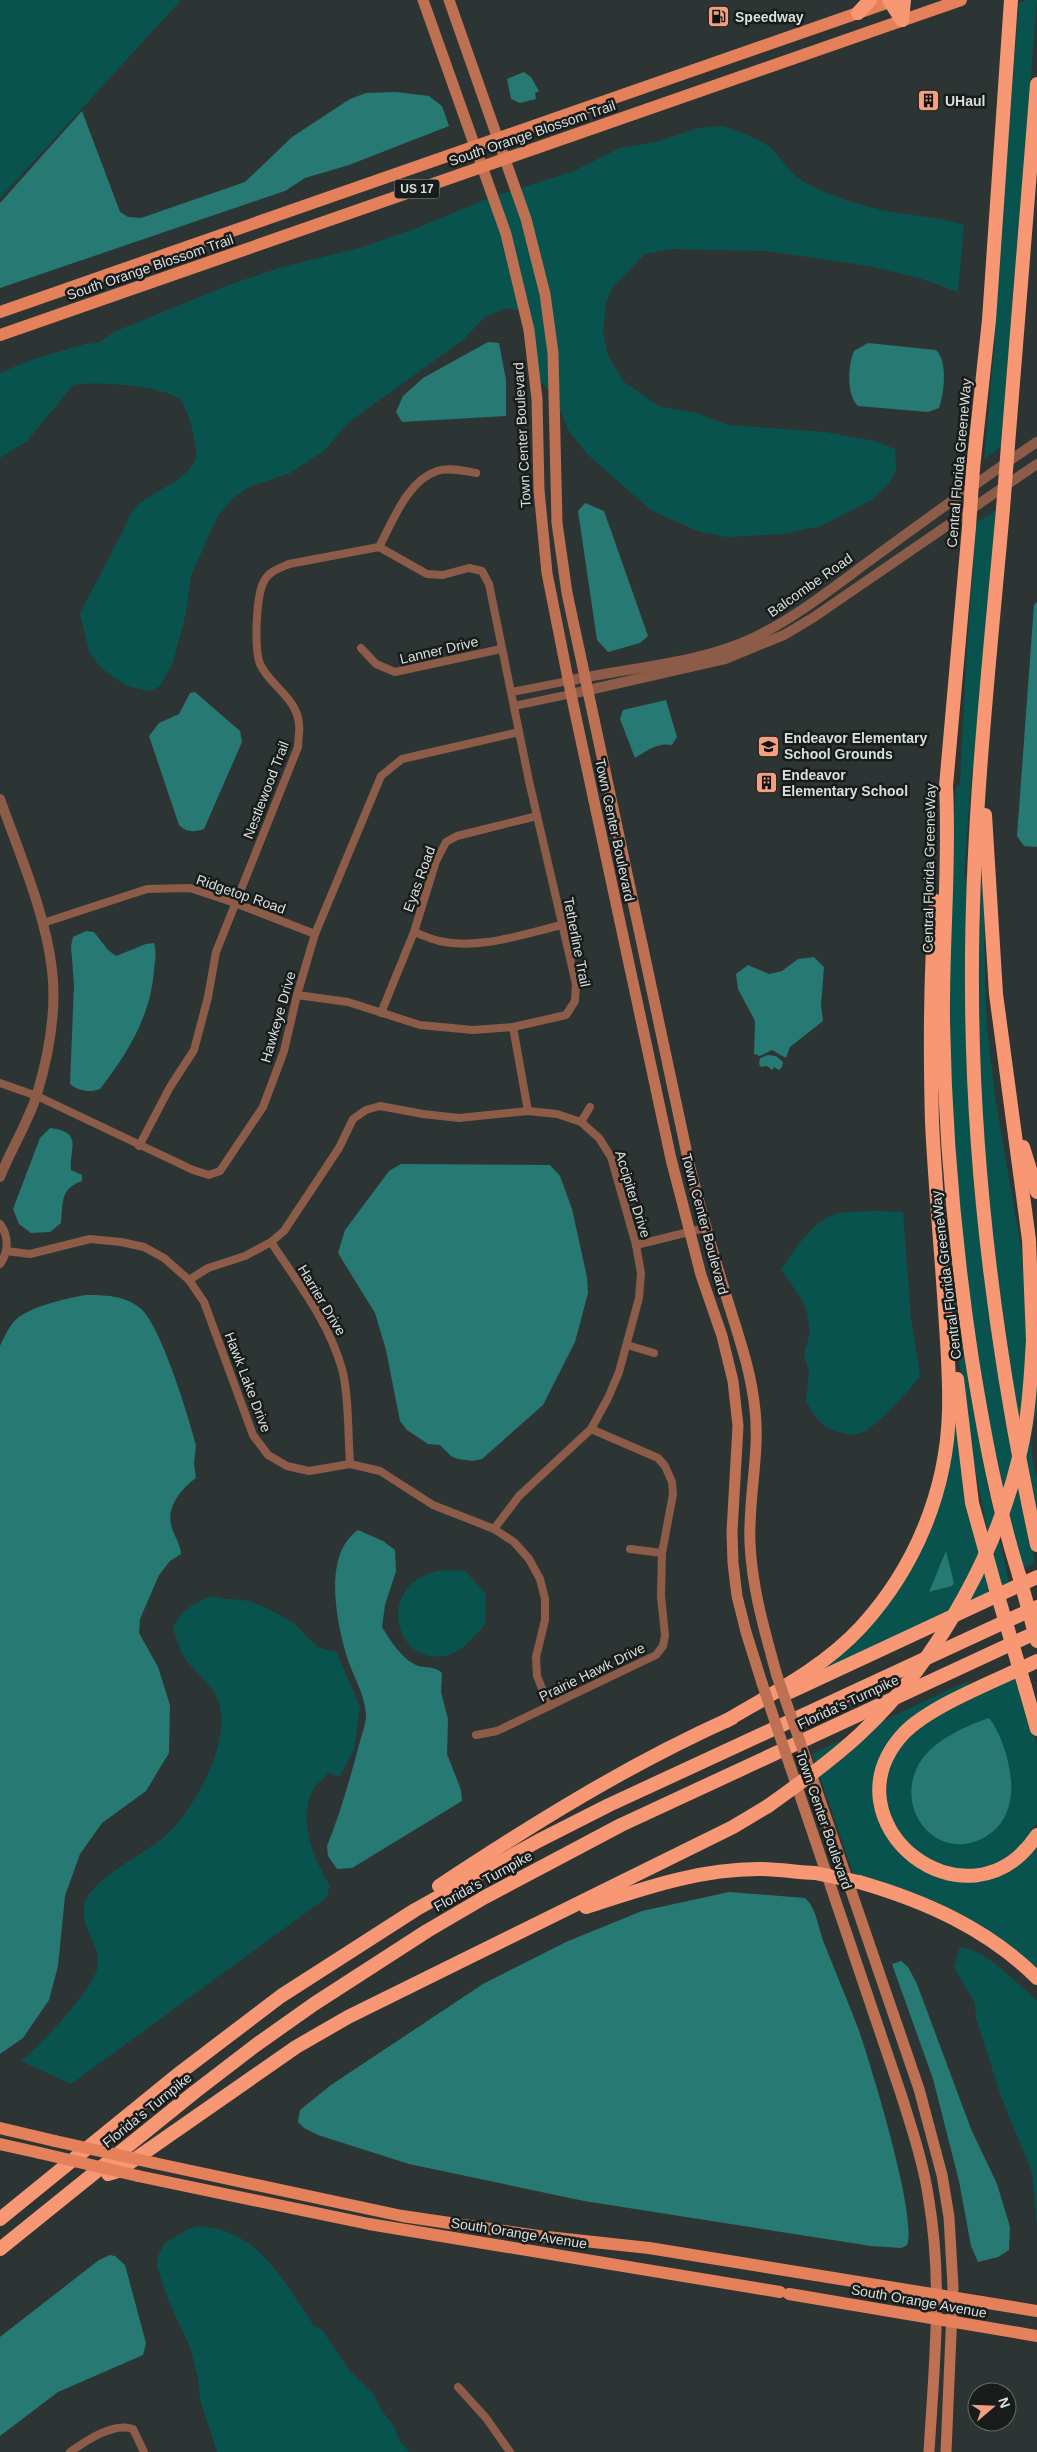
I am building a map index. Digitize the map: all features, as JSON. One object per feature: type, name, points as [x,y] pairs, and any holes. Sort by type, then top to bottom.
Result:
[{"type":"highway","points":[[858,13],[870,0]]},
{"type":"highway","points":[[902,20],[904,0]]},
{"type":"highway","points":[[891,1],[902,20]]},
{"type":"highway","name":"Central Florida GreeneWay","points":[[1011,4],[989,320],[973,468],[946,786],[948,826],[944,903],[943,1022],[951,1179],[963,1298],[981,1414],[1005,1530],[1037,1641]]},
{"type":"highway","points":[[1037,84],[983,740],[974,866],[972,982],[974,1100],[979,1177],[1000,1351],[1016,1447],[1037,1545]]},
{"type":"highway","points":[[1018,323],[1037,190]]},
{"type":"highway","points":[[81,2184],[118,2171],[296,2047],[340,2022],[733,1827],[768,1806],[824,1766],[861,1734],[912,1677],[961,1604],[991,1541],[1012,1484],[1024,1434],[1033,1340],[1029,1240],[996,994],[987,871],[983,740]]},
{"type":"highway","points":[[726,1721],[796,1680],[840,1648],[861,1627],[899,1576],[929,1516],[944,1461],[949,1412],[932,1122],[932,983],[933,931],[946,786]]},
{"type":"highway","points":[[1008,1094],[1037,1192]]},
{"type":"highway","points":[[938,1211],[968,1478],[977,1523],[1037,1729]]},
{"type":"highway","points":[[281,1996],[416,1901],[587,1792],[726,1721],[1037,1578]]},
{"type":"highway","name":"Florida's Turnpike","points":[[0,2219],[182,2072],[281,1996],[415,1910],[538,1841],[609,1805],[1037,1607]]},
{"type":"highway","name":"Florida's Turnpike","points":[[0,2248],[256,2045],[368,1968],[485,1897],[621,1825],[1037,1632]]},
{"type":"highway","points":[[1037,1662],[935,1711],[916,1723],[896,1744],[886,1759],[880,1793],[882,1809],[897,1841],[915,1859],[938,1871],[953,1875],[972,1876],[995,1870],[1019,1857],[1037,1835]]},
{"type":"highway","points":[[509,1937],[557,1916],[663,1882],[706,1873],[757,1869],[815,1873],[897,1892],[946,1913],[1021,1962],[1037,1978]]},
{"type":"main road","name":"Town Center Boulevard","points":[[423,0],[506,234],[529,330],[537,399],[541,524],[547,573],[568,681],[688,1232],[722,1336],[733,1381],[738,1426],[732,1532],[733,1563],[742,1614],[762,1683],[918,2148],[929,2200],[937,2295],[929,2452]]},
{"type":"main road","name":"Town Center Boulevard","points":[[449,0],[499,138],[535,251],[544,294],[553,353],[558,532],[567,594],[583,678],[705,1228],[742,1344],[750,1379],[755,1411],[756,1449],[750,1541],[753,1584],[777,1676],[932,2130],[949,2217],[953,2297],[946,2452]]},
{"type":"main road","name":"South Orange Blossom Trail","points":[[0,335],[960,0]]},
{"type":"main road","name":"South Orange Blossom Trail","points":[[0,312],[891,1]]},
{"type":"main road","name":"South Orange Avenue","points":[[0,2128],[402,2216],[538,2236],[649,2248],[1037,2311]]},
{"type":"main road","name":"South Orange Avenue","points":[[0,2144],[138,2176],[369,2224],[1037,2336]]},
{"type":"street","name":"Balcombe Road","points":[[568,681],[687,659],[722,650],[773,628],[807,606],[960,495],[1037,442]]},
{"type":"street","name":"Balcombe Road","points":[[571,694],[724,659],[784,635],[814,617],[1037,464]]},
{"type":"street","points":[[476,474],[459,470],[438,470],[419,481],[404,500],[379,547],[427,574],[443,575],[470,568],[482,571],[489,584],[501,649],[512,692],[568,681]]},
{"type":"street","name":"Nestlewood Trail","points":[[139,1146],[170,1087],[194,1050],[208,996],[216,952],[298,747],[299,724],[295,708],[284,693],[269,679],[260,663],[257,650],[259,598],[264,580],[275,569],[289,564],[379,547]]},
{"type":"street","name":"Lanner Drive","points":[[361,648],[376,664],[395,672],[501,649]]},
{"type":"street","name":"Tetherline Trail","points":[[297,995],[348,1002],[380,1014],[420,1025],[474,1030],[513,1027],[566,1015],[576,1001],[576,984],[537,816],[512,692]]},
{"type":"street","points":[[514,706],[571,694]]},
{"type":"street","name":"Hawkeye Drive","points":[[0,1083],[37,1096],[192,1170],[209,1175],[220,1171],[263,1108],[284,1051],[297,995],[315,934],[381,776],[402,759],[519,732]]},
{"type":"street","points":[[0,800],[43,923],[52,970],[53,1020],[46,1062],[37,1096],[0,1177]]},
{"type":"street","name":"Eyas Road","points":[[380,1014],[414,932],[436,861],[446,842],[457,836],[537,816]]},
{"type":"street","name":"Ridgetop Road","points":[[43,923],[147,889],[190,888],[236,903],[315,934]]},
{"type":"street","points":[[414,932],[439,941],[460,943],[490,942],[562,925]]},
{"type":"street","points":[[513,1027],[528,1111]]},
{"type":"street","name":"Accipiter Drive","points":[[190,1280],[208,1268],[245,1256],[272,1242],[284,1231],[339,1148],[353,1119],[366,1110],[380,1106],[459,1118],[528,1111],[557,1114],[581,1122],[600,1138],[611,1156],[636,1245],[641,1273],[639,1298],[627,1344],[608,1398],[591,1429],[519,1496],[494,1529]]},
{"type":"street","points":[[581,1122],[590,1107]]},
{"type":"street","points":[[0,1224],[7,1241],[6,1251],[0,1264]]},
{"type":"street","points":[[636,1245],[705,1228]]},
{"type":"street","name":"Hawk Lake Drive","points":[[6,1251],[30,1254],[90,1239],[121,1242],[144,1247],[164,1258],[190,1280],[204,1302],[253,1435],[268,1455],[287,1466],[309,1471],[350,1464],[380,1471],[433,1505],[494,1529],[514,1542],[529,1559],[540,1579],[545,1599],[545,1620],[536,1657],[537,1676],[549,1706]]},
{"type":"street","name":"Harrier Drive","points":[[272,1242],[325,1324],[334,1344],[343,1371],[350,1464]]},
{"type":"street","points":[[627,1344],[654,1353]]},
{"type":"street","name":"Prairie Hawk Drive","points":[[476,1735],[497,1731],[656,1655],[663,1646],[665,1634],[661,1596],[662,1553],[674,1494],[672,1482],[665,1466],[658,1458],[591,1429]]},
{"type":"street","points":[[630,1549],[662,1553]]},
{"type":"street","points":[[458,2387],[486,2418],[510,2452]]},
{"type":"street","points":[[70,2452],[116,2428],[126,2426],[134,2429],[144,2452]]},
{"type":"shaded area","points":[[0,0],[181,0],[0,198]]},
{"type":"shaded area","points":[[1026,0],[1037,0],[1001,447],[984,459],[995,341],[992,338],[1019,3]]},
{"type":"shaded area","points":[[524,72],[531,77],[539,91],[535,93],[536,99],[520,103],[511,99],[507,79]]},
{"type":"shaded area","points":[[396,92],[429,96],[442,106],[449,126],[349,165],[305,178],[285,191],[0,288],[0,203],[82,111],[120,212],[128,217],[141,218],[245,182],[292,137],[350,99],[366,93]]},
{"type":"shaded area","points":[[723,126],[764,143],[774,151],[796,176],[826,193],[871,207],[964,225],[958,292],[919,278],[869,266],[767,251],[671,249],[645,254],[612,288],[606,303],[603,333],[608,356],[624,382],[659,406],[696,413],[728,425],[825,432],[874,441],[895,449],[896,470],[890,482],[873,499],[821,526],[783,534],[727,537],[698,531],[652,511],[587,454],[569,431],[554,397],[540,381],[521,311],[507,308],[485,317],[463,340],[349,422],[325,450],[290,473],[249,487],[233,498],[217,517],[191,576],[186,613],[173,662],[160,686],[150,691],[126,686],[100,667],[89,651],[80,613],[135,508],[180,478],[193,465],[196,453],[189,417],[178,398],[156,390],[111,384],[73,385],[27,441],[0,458],[0,373],[31,360],[85,344],[98,343],[114,332],[226,286],[282,267],[359,248],[417,228],[484,200],[574,171],[620,148],[656,142],[699,128]]},
{"type":"shaded area","points":[[488,342],[499,343],[506,380],[506,416],[402,422],[396,412],[403,396],[423,378]]},
{"type":"shaded area","points":[[868,343],[936,350],[940,355],[944,369],[939,408],[928,412],[858,406],[851,395],[849,380],[850,364],[854,351]]},
{"type":"shaded area","points":[[585,503],[604,511],[648,636],[640,643],[608,652],[597,640],[578,511]]},
{"type":"shaded area","points":[[996,510],[975,767],[972,769],[964,873],[968,891],[979,1225],[999,1381],[1021,1501],[1035,1563],[1020,1570],[991,1434],[977,1352],[960,1211],[951,1070],[950,929],[952,858],[956,787],[960,785],[966,662],[976,523]]},
{"type":"shaded area","points":[[1037,602],[1037,847],[1024,846],[1017,836],[1034,605]]},
{"type":"shaded area","points":[[195,692],[240,731],[242,742],[204,829],[191,831],[179,825],[149,736],[159,723],[179,714],[190,693]]},
{"type":"shaded area","points":[[666,700],[677,737],[672,745],[657,746],[635,758],[620,719],[623,710]]},
{"type":"shaded area","points":[[980,881],[984,881],[987,1029],[996,1103],[1021,1248],[1025,1293],[1037,1340],[1037,1410],[1031,1439],[1032,1459],[1037,1477],[1037,1508],[1011,1371],[992,1234],[982,1109]]},
{"type":"shaded area","points":[[86,931],[94,932],[108,950],[116,956],[146,944],[154,943],[156,953],[152,987],[143,1019],[136,1034],[100,1089],[88,1091],[80,1090],[70,1084],[74,985],[71,946],[73,937]]},
{"type":"shaded area","points":[[814,957],[824,967],[821,1006],[823,1021],[790,1047],[786,1058],[772,1050],[760,1056],[754,1054],[755,1021],[738,989],[736,974],[748,965],[769,974],[782,971],[798,959]]},
{"type":"shaded area","points":[[768,1055],[776,1056],[783,1062],[779,1070],[774,1067],[772,1070],[767,1066],[761,1067],[759,1064],[760,1058]]},
{"type":"shaded area","points":[[50,1128],[61,1130],[71,1138],[73,1143],[71,1170],[82,1175],[82,1181],[66,1192],[61,1223],[50,1232],[31,1233],[19,1224],[13,1209],[40,1138]]},
{"type":"shaded area","points":[[401,1164],[550,1165],[560,1176],[572,1209],[587,1277],[588,1293],[575,1342],[543,1405],[482,1459],[473,1461],[451,1456],[440,1445],[428,1444],[407,1430],[400,1421],[386,1350],[375,1313],[338,1253],[345,1230],[389,1171]]},
{"type":"shaded area","points":[[903,1212],[911,1318],[920,1376],[873,1426],[858,1434],[846,1434],[837,1432],[822,1424],[806,1402],[809,1372],[804,1355],[810,1332],[807,1313],[803,1301],[781,1269],[798,1245],[819,1223],[840,1213]]},
{"type":"shaded area","points":[[951,1260],[976,1422],[1009,1582],[1000,1586],[982,1506],[968,1425],[953,1302],[949,1261]]},
{"type":"shaded area","points":[[85,1295],[107,1296],[127,1300],[140,1308],[148,1317],[173,1372],[196,1445],[194,1464],[196,1478],[181,1492],[173,1504],[170,1517],[181,1554],[170,1561],[159,1575],[140,1619],[139,1633],[158,1667],[170,1705],[169,1753],[146,1791],[102,1823],[80,1854],[65,1896],[58,1966],[49,2000],[23,2038],[0,2054],[0,1346],[18,1317],[45,1305]]},
{"type":"shaded area","points":[[954,1419],[956,1419],[992,1592],[811,1677],[903,1581]],"holes":[[[946,1552],[954,1583],[933,1592]]]},
{"type":"shaded area","points":[[358,1530],[383,1541],[395,1550],[396,1571],[385,1605],[382,1627],[405,1658],[416,1665],[433,1668],[442,1673],[441,1692],[448,1719],[447,1754],[461,1790],[462,1801],[352,1868],[337,1869],[328,1856],[327,1846],[344,1796],[366,1719],[361,1692],[342,1640],[335,1588],[336,1571],[340,1555],[347,1541]]},
{"type":"shaded area","points":[[946,1551],[954,1583],[952,1586],[929,1592]]},
{"type":"shaded area","points":[[445,1570],[465,1571],[486,1594],[485,1624],[466,1645],[456,1652],[433,1656],[418,1651],[406,1641],[400,1626],[398,1611],[403,1595],[415,1581],[434,1572]]},
{"type":"shaded area","points":[[214,1596],[248,1601],[264,1607],[293,1623],[316,1645],[336,1651],[360,1707],[354,1750],[340,1776],[328,1773],[316,1785],[312,1791],[308,1806],[307,1818],[310,1842],[330,1886],[326,1898],[71,2084],[21,2061],[78,2001],[95,1975],[98,1956],[84,1917],[86,1900],[91,1892],[108,1876],[159,1841],[171,1830],[184,1815],[207,1776],[220,1734],[221,1715],[217,1698],[207,1683],[186,1660],[173,1628],[189,1607]]},
{"type":"shaded area","points":[[1017,1675],[1037,1744],[1037,1823],[1021,1847],[996,1864],[965,1871],[927,1861],[898,1834],[886,1802],[888,1773],[893,1758],[907,1737],[927,1720]]},
{"type":"shaded area","points":[[968,1681],[970,1687],[896,1735],[887,1749],[884,1756],[883,1769],[884,1819],[887,1838],[898,1852],[924,1870],[941,1877],[958,1879],[976,1878],[1009,1867],[1024,1857],[1037,1844],[1037,1969],[989,1932],[958,1913],[907,1890],[853,1873],[812,1754]]},
{"type":"shaded area","points":[[989,1718],[1004,1746],[1010,1769],[1011,1791],[1007,1812],[1002,1822],[985,1837],[968,1843],[952,1844],[938,1839],[926,1830],[917,1817],[912,1803],[912,1787],[916,1770],[921,1760],[937,1744],[957,1731]]},
{"type":"shaded area","points":[[729,1892],[805,1898],[809,1902],[858,2028],[882,2104],[906,2204],[909,2229],[907,2245],[901,2248],[871,2246],[584,2201],[409,2164],[318,2135],[304,2128],[298,2122],[300,2110],[331,2085],[483,1984],[566,1942],[642,1911]]},
{"type":"shaded area","points":[[960,1947],[970,1949],[990,1960],[1037,2001],[1037,2226],[1032,2172],[1002,2099],[976,2018],[975,2003],[954,1967]]},
{"type":"shaded area","points":[[901,1961],[908,1967],[917,1984],[971,2129],[997,2184],[1010,2227],[1009,2250],[998,2257],[978,2262],[971,2246],[959,2181],[933,2079],[892,1964]]},
{"type":"shaded area","points":[[200,2226],[221,2230],[238,2237],[268,2261],[292,2292],[314,2326],[322,2330],[350,2371],[375,2396],[380,2408],[393,2425],[400,2441],[409,2452],[217,2452],[200,2399],[198,2378],[190,2347],[168,2300],[157,2266],[158,2256],[165,2243],[188,2229]]},
{"type":"shaded area","points":[[110,2255],[115,2256],[125,2265],[146,2343],[143,2355],[58,2392],[0,2436],[0,2337],[99,2260]]},
{"type":"place","name":"Speedway","points":[[719,17]]},
{"type":"place","name":"UHaul","points":[[929,101]]},
{"type":"place","name":"Endeavor Elementary School Grounds","points":[[768,746]]},
{"type":"place","name":"Endeavor Elementary School","points":[[766,783]]}]
